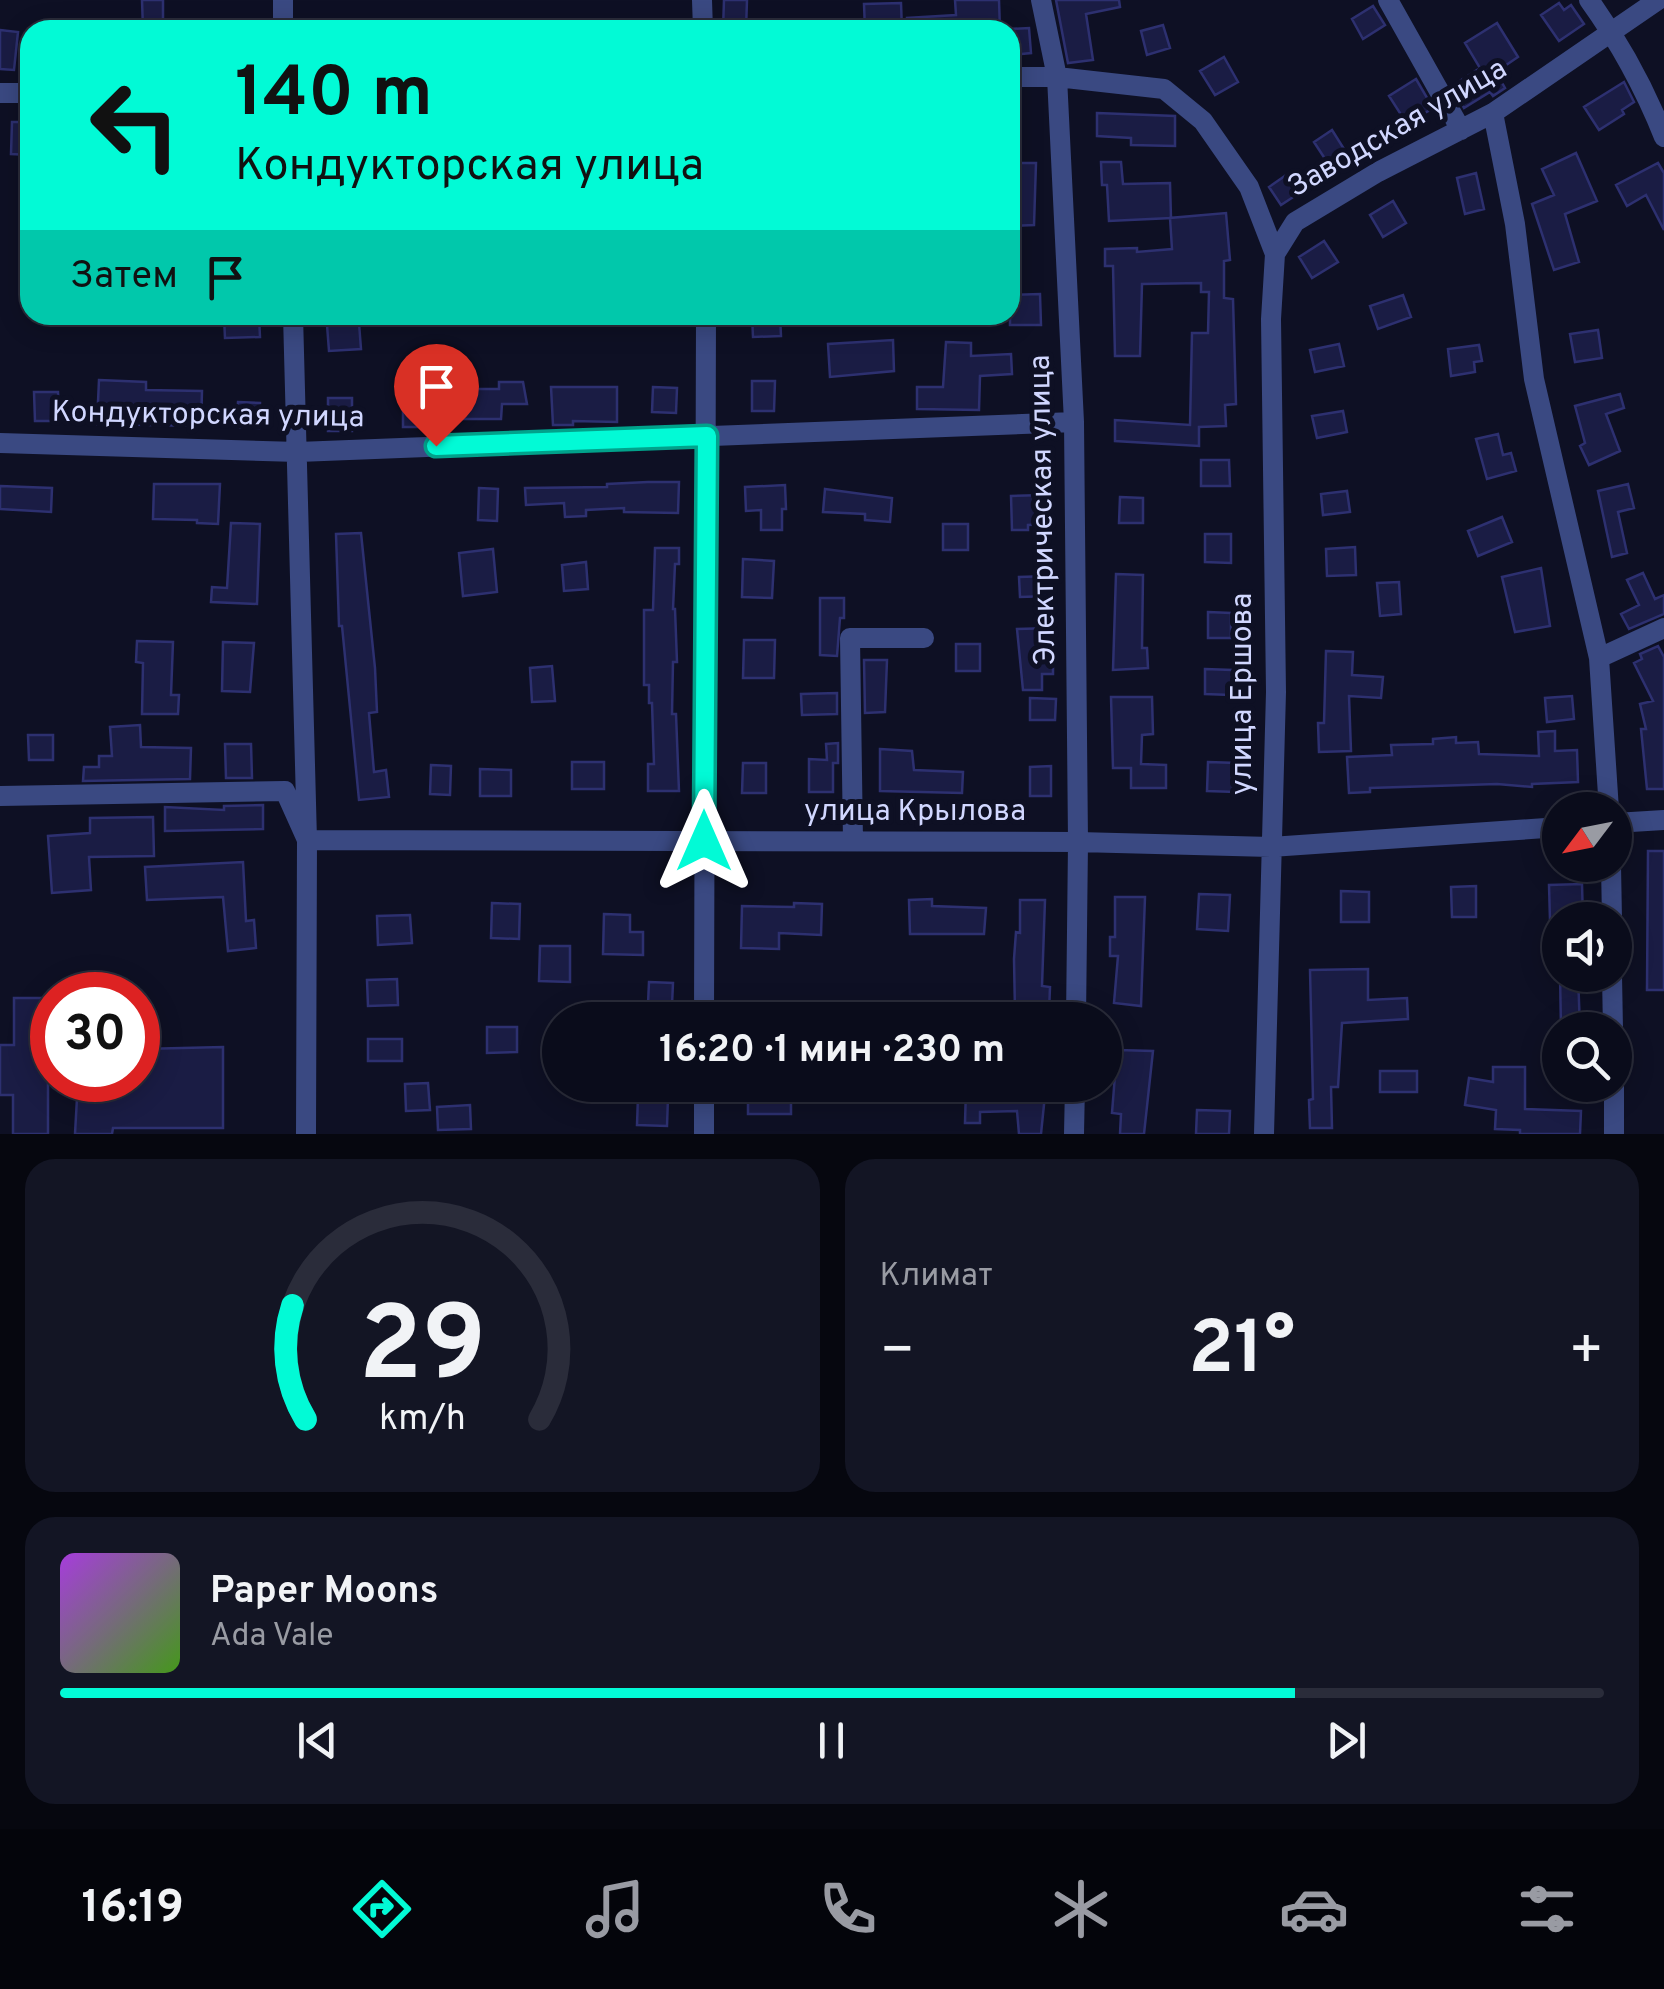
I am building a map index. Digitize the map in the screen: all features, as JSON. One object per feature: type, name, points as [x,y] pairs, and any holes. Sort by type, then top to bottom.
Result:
[{"type":"street","name":"Электрическая улица","points":[[1041,0],[1057,78],[1074,422],[1076,1002]]},
{"type":"street","points":[[1388,0],[1461,130]]},
{"type":"street","points":[[1589,0],[1644,87],[1664,137]]},
{"type":"street","name":"Заводская улица","points":[[1275,254],[1295,222],[1378,172],[1493,113],[1658,0]]},
{"type":"street","name":"Заводская улица","points":[[1020,78],[1164,89],[1203,121],[1249,187],[1275,254]]},
{"type":"street","points":[[1493,113],[1515,224],[1534,379],[1598,658],[1608,792]]},
{"type":"street","name":"улица Ершова","points":[[1264,1134],[1276,692],[1271,318],[1275,254]]},
{"type":"street","points":[[292,325],[307,840],[306,1134]]},
{"type":"street","points":[[704,1002],[706,325]]},
{"type":"street","name":"Кондукторская улица","points":[[0,443],[298,452],[1074,422]]},
{"type":"street","points":[[1598,658],[1664,628]]},
{"type":"street","points":[[853,842],[850,638],[924,638]]},
{"type":"street","points":[[0,796],[285,791],[307,840]]},
{"type":"street","points":[[1632,822],[1664,820]]},
{"type":"street","name":"улица Крылова","points":[[307,840],[1078,842],[1271,848],[1542,828]]},
{"type":"street","points":[[704,1102],[704,1134]]},
{"type":"street","points":[[1074,1102],[1074,1134]]},
{"type":"street","points":[[1614,1102],[1614,1134]]},
{"type":"building","points":[[142,0],[163,0],[163,20],[143,20]]},
{"type":"building","points":[[724,0],[747,0],[746,20],[723,20]]},
{"type":"building","points":[[955,0],[999,0],[1000,20],[907,20],[907,18],[956,15]]},
{"type":"building","points":[[1056,0],[1119,0],[1120,7],[1086,14],[1093,60],[1068,63]]},
{"type":"building","points":[[901,3],[902,20],[865,20],[864,4]]},
{"type":"building","points":[[1559,3],[1564,10],[1571,5],[1584,24],[1559,41],[1541,15]]},
{"type":"building","points":[[1373,6],[1385,25],[1363,39],[1352,19]]},
{"type":"building","points":[[1497,23],[1518,57],[1496,72],[1505,88],[1464,108],[1452,86],[1480,68],[1465,43]]},
{"type":"building","points":[[1163,25],[1170,48],[1147,55],[1141,31]]},
{"type":"building","points":[[1020,28],[1029,28],[1031,53],[1020,54]]},
{"type":"building","points":[[0,30],[18,32],[14,70],[0,69]]},
{"type":"building","points":[[1224,57],[1238,82],[1215,95],[1200,71]]},
{"type":"building","points":[[1416,79],[1433,108],[1407,124],[1389,96]]},
{"type":"building","points":[[1624,82],[1634,102],[1622,110],[1624,114],[1599,130],[1584,107]]},
{"type":"building","points":[[1097,113],[1175,116],[1175,146],[1131,145],[1131,138],[1097,136]]},
{"type":"building","points":[[12,122],[20,122],[20,154],[11,154]]},
{"type":"building","points":[[1332,130],[1351,160],[1333,171],[1314,142]]},
{"type":"building","points":[[1576,153],[1597,201],[1565,214],[1579,262],[1554,270],[1532,204],[1554,195],[1542,169]]},
{"type":"building","points":[[1101,162],[1121,162],[1123,184],[1170,183],[1171,218],[1109,221]]},
{"type":"building","points":[[1020,163],[1036,163],[1034,225],[1020,226]]},
{"type":"building","points":[[1658,163],[1664,173],[1664,230],[1646,195],[1627,206],[1616,185]]},
{"type":"building","points":[[1292,171],[1304,190],[1281,205],[1269,187]]},
{"type":"building","points":[[1476,173],[1484,209],[1465,214],[1457,178]]},
{"type":"building","points":[[1393,201],[1406,223],[1383,237],[1370,215]]},
{"type":"building","points":[[1226,213],[1230,260],[1224,261],[1224,298],[1233,299],[1236,404],[1225,405],[1226,426],[1199,427],[1199,446],[1115,441],[1115,420],[1190,425],[1192,333],[1208,333],[1209,292],[1201,292],[1201,283],[1142,284],[1140,356],[1115,356],[1113,266],[1105,266],[1105,249],[1172,249],[1170,218]]},
{"type":"building","points":[[1324,241],[1338,262],[1312,278],[1299,257]]},
{"type":"building","points":[[1040,294],[1041,325],[1020,325],[1020,295]]},
{"type":"building","points":[[1403,295],[1411,317],[1378,329],[1370,306]]},
{"type":"building","points":[[224,325],[259,325],[260,337],[225,338]]},
{"type":"building","points":[[327,325],[359,325],[361,349],[329,351]]},
{"type":"building","points":[[752,325],[780,325],[781,336],[753,337]]},
{"type":"building","points":[[1598,330],[1602,358],[1575,362],[1570,334]]},
{"type":"building","points":[[893,340],[894,371],[830,377],[828,344]]},
{"type":"building","points":[[946,342],[971,343],[971,356],[1011,354],[1012,374],[980,376],[979,410],[917,409],[917,387],[943,387]]},
{"type":"building","points":[[1339,344],[1344,366],[1315,372],[1310,350]]},
{"type":"building","points":[[1479,345],[1482,361],[1474,362],[1475,372],[1451,376],[1448,349]]},
{"type":"building","points":[[99,380],[146,382],[146,390],[202,391],[201,426],[97,424]]},
{"type":"building","points":[[752,381],[775,381],[774,411],[752,411]]},
{"type":"building","points":[[499,382],[523,382],[527,404],[502,404],[501,419],[461,419],[461,389],[499,389]]},
{"type":"building","points":[[551,387],[617,387],[617,422],[573,421],[573,425],[553,425]]},
{"type":"building","points":[[653,387],[677,388],[676,413],[652,412]]},
{"type":"building","points":[[34,392],[58,392],[59,421],[35,421]]},
{"type":"building","points":[[1620,394],[1624,408],[1606,414],[1620,451],[1589,465],[1580,446],[1585,443],[1575,406]]},
{"type":"building","points":[[328,398],[352,398],[352,431],[328,431]]},
{"type":"building","points":[[403,401],[423,401],[423,427],[403,427]]},
{"type":"building","points":[[238,402],[260,403],[259,428],[236,427]]},
{"type":"building","points":[[1343,411],[1347,432],[1317,438],[1312,416]]},
{"type":"building","points":[[1498,434],[1503,455],[1511,453],[1516,471],[1487,479],[1476,439]]},
{"type":"building","points":[[1201,460],[1229,460],[1230,486],[1201,486]]},
{"type":"building","points":[[679,482],[678,513],[624,512],[624,508],[586,510],[586,516],[565,517],[564,503],[526,505],[525,488]]},
{"type":"building","points":[[154,484],[220,484],[218,524],[153,519]]},
{"type":"building","points":[[1628,484],[1634,508],[1618,512],[1627,553],[1612,557],[1598,491]]},
{"type":"building","points":[[785,485],[782,530],[761,530],[761,510],[746,511],[745,487]]},
{"type":"building","points":[[0,486],[52,488],[51,512],[0,509]]},
{"type":"building","points":[[479,488],[498,489],[497,521],[478,520]]},
{"type":"building","points":[[825,489],[892,498],[890,522],[865,520],[865,514],[823,512]]},
{"type":"building","points":[[1347,491],[1350,512],[1323,515],[1321,494]]},
{"type":"building","points":[[1045,495],[1047,524],[1012,530],[1011,496]]},
{"type":"building","points":[[1120,497],[1143,498],[1143,523],[1119,523]]},
{"type":"building","points":[[1502,517],[1512,542],[1478,556],[1468,531]]},
{"type":"building","points":[[231,523],[260,524],[257,604],[211,602],[212,587],[227,588]]},
{"type":"building","points":[[943,524],[968,524],[968,550],[943,550]]},
{"type":"building","points":[[361,533],[375,668],[377,712],[369,713],[374,772],[386,770],[389,797],[359,800],[339,626],[336,534]]},
{"type":"building","points":[[1205,534],[1231,534],[1231,563],[1205,562]]},
{"type":"building","points":[[1355,547],[1356,575],[1327,576],[1326,549]]},
{"type":"building","points":[[655,548],[679,548],[673,609],[677,662],[673,662],[672,714],[676,714],[679,791],[648,791],[648,764],[654,764],[652,703],[649,685],[644,685],[644,610],[653,610]]},
{"type":"building","points":[[493,549],[497,592],[463,596],[459,553]]},
{"type":"building","points":[[743,559],[774,561],[772,598],[742,597]]},
{"type":"building","points":[[586,562],[588,589],[564,591],[562,565]]},
{"type":"building","points":[[1541,568],[1550,626],[1515,632],[1502,577]]},
{"type":"building","points":[[1643,573],[1655,599],[1664,595],[1664,614],[1629,629],[1621,614],[1639,605],[1627,580]]},
{"type":"building","points":[[1116,574],[1143,575],[1142,648],[1147,648],[1148,668],[1113,670]]},
{"type":"building","points":[[1050,576],[1051,596],[1020,597],[1019,577]]},
{"type":"building","points":[[1399,582],[1401,614],[1380,616],[1377,583]]},
{"type":"building","points":[[820,598],[844,598],[837,656],[820,655]]},
{"type":"building","points":[[1208,612],[1231,613],[1231,638],[1208,638]]},
{"type":"building","points":[[1053,628],[1053,674],[1042,674],[1042,690],[1023,690],[1017,629]]},
{"type":"building","points":[[744,640],[775,640],[774,678],[743,678]]},
{"type":"building","points":[[137,641],[173,642],[171,695],[179,695],[178,714],[142,714],[143,663],[136,662]]},
{"type":"building","points":[[223,642],[254,643],[250,692],[222,691]]},
{"type":"building","points":[[956,644],[980,644],[980,671],[956,671]]},
{"type":"building","points":[[1658,646],[1664,657],[1664,789],[1647,789],[1641,729],[1646,729],[1640,704],[1653,701],[1634,663],[1642,659],[1640,654]]},
{"type":"building","points":[[1326,651],[1353,652],[1352,675],[1383,677],[1381,698],[1349,696],[1351,751],[1319,752],[1318,723],[1324,723]]},
{"type":"building","points":[[864,660],[887,660],[885,712],[865,713]]},
{"type":"building","points":[[552,666],[555,701],[532,702],[530,668]]},
{"type":"building","points":[[1205,669],[1232,670],[1231,695],[1205,694]]},
{"type":"building","points":[[837,693],[837,714],[802,715],[801,694]]},
{"type":"building","points":[[1572,696],[1574,719],[1547,722],[1545,698]]},
{"type":"building","points":[[1111,697],[1152,697],[1153,734],[1142,735],[1141,764],[1166,765],[1166,788],[1131,788],[1131,768],[1113,768]]},
{"type":"building","points":[[1030,698],[1056,699],[1055,720],[1030,720]]},
{"type":"building","points":[[140,725],[141,747],[191,748],[190,779],[83,781],[84,767],[99,767],[99,756],[112,756],[110,727]]},
{"type":"building","points":[[1555,731],[1555,751],[1577,750],[1578,782],[1532,787],[1497,784],[1370,788],[1370,792],[1349,793],[1347,757],[1392,755],[1391,745],[1433,744],[1433,739],[1456,737],[1456,743],[1478,742],[1479,754],[1539,756],[1538,732]]},
{"type":"building","points":[[28,735],[53,735],[53,760],[29,760]]},
{"type":"building","points":[[838,743],[833,792],[809,792],[809,759],[827,760],[826,744]]},
{"type":"building","points":[[225,744],[251,744],[252,778],[226,778]]},
{"type":"building","points":[[880,749],[912,751],[914,770],[963,772],[962,793],[880,791]]},
{"type":"building","points":[[572,762],[604,762],[604,789],[572,789]]},
{"type":"building","points":[[1208,762],[1237,763],[1236,792],[1207,791]]},
{"type":"building","points":[[743,763],[766,763],[766,793],[742,793]]},
{"type":"building","points":[[431,765],[451,766],[450,795],[430,794]]},
{"type":"building","points":[[1051,766],[1051,796],[1030,796],[1030,767]]},
{"type":"building","points":[[480,769],[511,770],[511,796],[480,796]]},
{"type":"building","points":[[263,805],[263,829],[165,831],[165,807],[224,810],[224,806]]},
{"type":"building","points":[[153,817],[154,856],[89,857],[91,890],[52,893],[48,836],[90,833],[90,818]]},
{"type":"building","points":[[1648,851],[1664,851],[1664,990],[1647,990]]},
{"type":"building","points":[[243,862],[246,921],[254,920],[256,948],[228,951],[223,897],[147,900],[145,867]]},
{"type":"building","points":[[1582,884],[1582,902],[1549,902],[1549,885]]},
{"type":"building","points":[[1476,886],[1476,917],[1452,917],[1451,887]]},
{"type":"building","points":[[1341,891],[1369,892],[1369,922],[1341,922]]},
{"type":"building","points":[[1199,894],[1230,895],[1228,931],[1197,929]]},
{"type":"building","points":[[1115,897],[1145,897],[1141,1006],[1114,1002],[1118,956],[1110,956],[1110,937],[1115,937]]},
{"type":"building","points":[[932,899],[932,906],[986,908],[984,934],[910,934],[909,900]]},
{"type":"building","points":[[1020,900],[1045,900],[1042,986],[1050,987],[1049,1002],[1015,1002],[1016,932],[1020,933]]},
{"type":"building","points":[[492,903],[520,904],[519,939],[491,938]]},
{"type":"building","points":[[794,903],[822,904],[821,935],[779,933],[779,949],[741,948],[742,906],[794,907]]},
{"type":"building","points":[[604,914],[630,915],[630,932],[643,932],[643,955],[603,954]]},
{"type":"building","points":[[410,915],[412,943],[378,945],[377,916]]},
{"type":"building","points":[[540,946],[570,946],[570,982],[539,981]]},
{"type":"building","points":[[1368,969],[1368,1000],[1407,998],[1408,1019],[1342,1023],[1338,1087],[1331,1087],[1332,1128],[1310,1128],[1310,970]]},
{"type":"building","points":[[397,979],[398,1005],[368,1006],[367,980]]},
{"type":"building","points":[[649,982],[673,983],[672,1002],[648,1002]]},
{"type":"building","points":[[1560,992],[1579,992],[1579,1012],[1561,1012]]},
{"type":"building","points":[[14,998],[30,998],[30,1102],[48,1102],[48,1134],[13,1134],[13,1095],[0,1095],[0,1045],[14,1045]]},
{"type":"building","points":[[487,1027],[517,1027],[517,1052],[487,1053]]},
{"type":"building","points":[[368,1039],[402,1039],[402,1061],[368,1061]]},
{"type":"building","points":[[223,1047],[223,1128],[113,1128],[112,1134],[75,1134],[77,1102],[160,1102],[160,1049]]},
{"type":"building","points":[[1122,1050],[1153,1051],[1144,1134],[1120,1134],[1121,1114],[1112,1113],[1113,1102],[1122,1102]]},
{"type":"building","points":[[1493,1067],[1525,1067],[1525,1109],[1581,1111],[1580,1134],[1520,1134],[1520,1130],[1495,1129],[1496,1110],[1465,1105],[1469,1078],[1493,1082]]},
{"type":"building","points":[[1380,1071],[1417,1071],[1417,1092],[1380,1092]]},
{"type":"building","points":[[428,1083],[430,1110],[406,1111],[405,1084]]},
{"type":"building","points":[[638,1102],[668,1102],[667,1126],[637,1125]]},
{"type":"building","points":[[748,1102],[791,1102],[791,1114],[748,1114]]},
{"type":"building","points":[[966,1102],[1044,1102],[1041,1134],[1019,1134],[1017,1111],[980,1112],[980,1123],[965,1123]]},
{"type":"building","points":[[470,1105],[471,1129],[438,1130],[437,1107]]},
{"type":"building","points":[[1197,1110],[1230,1111],[1229,1134],[1196,1134]]},
{"type":"route","points":[[436,446],[707,436],[704,841]]}]
